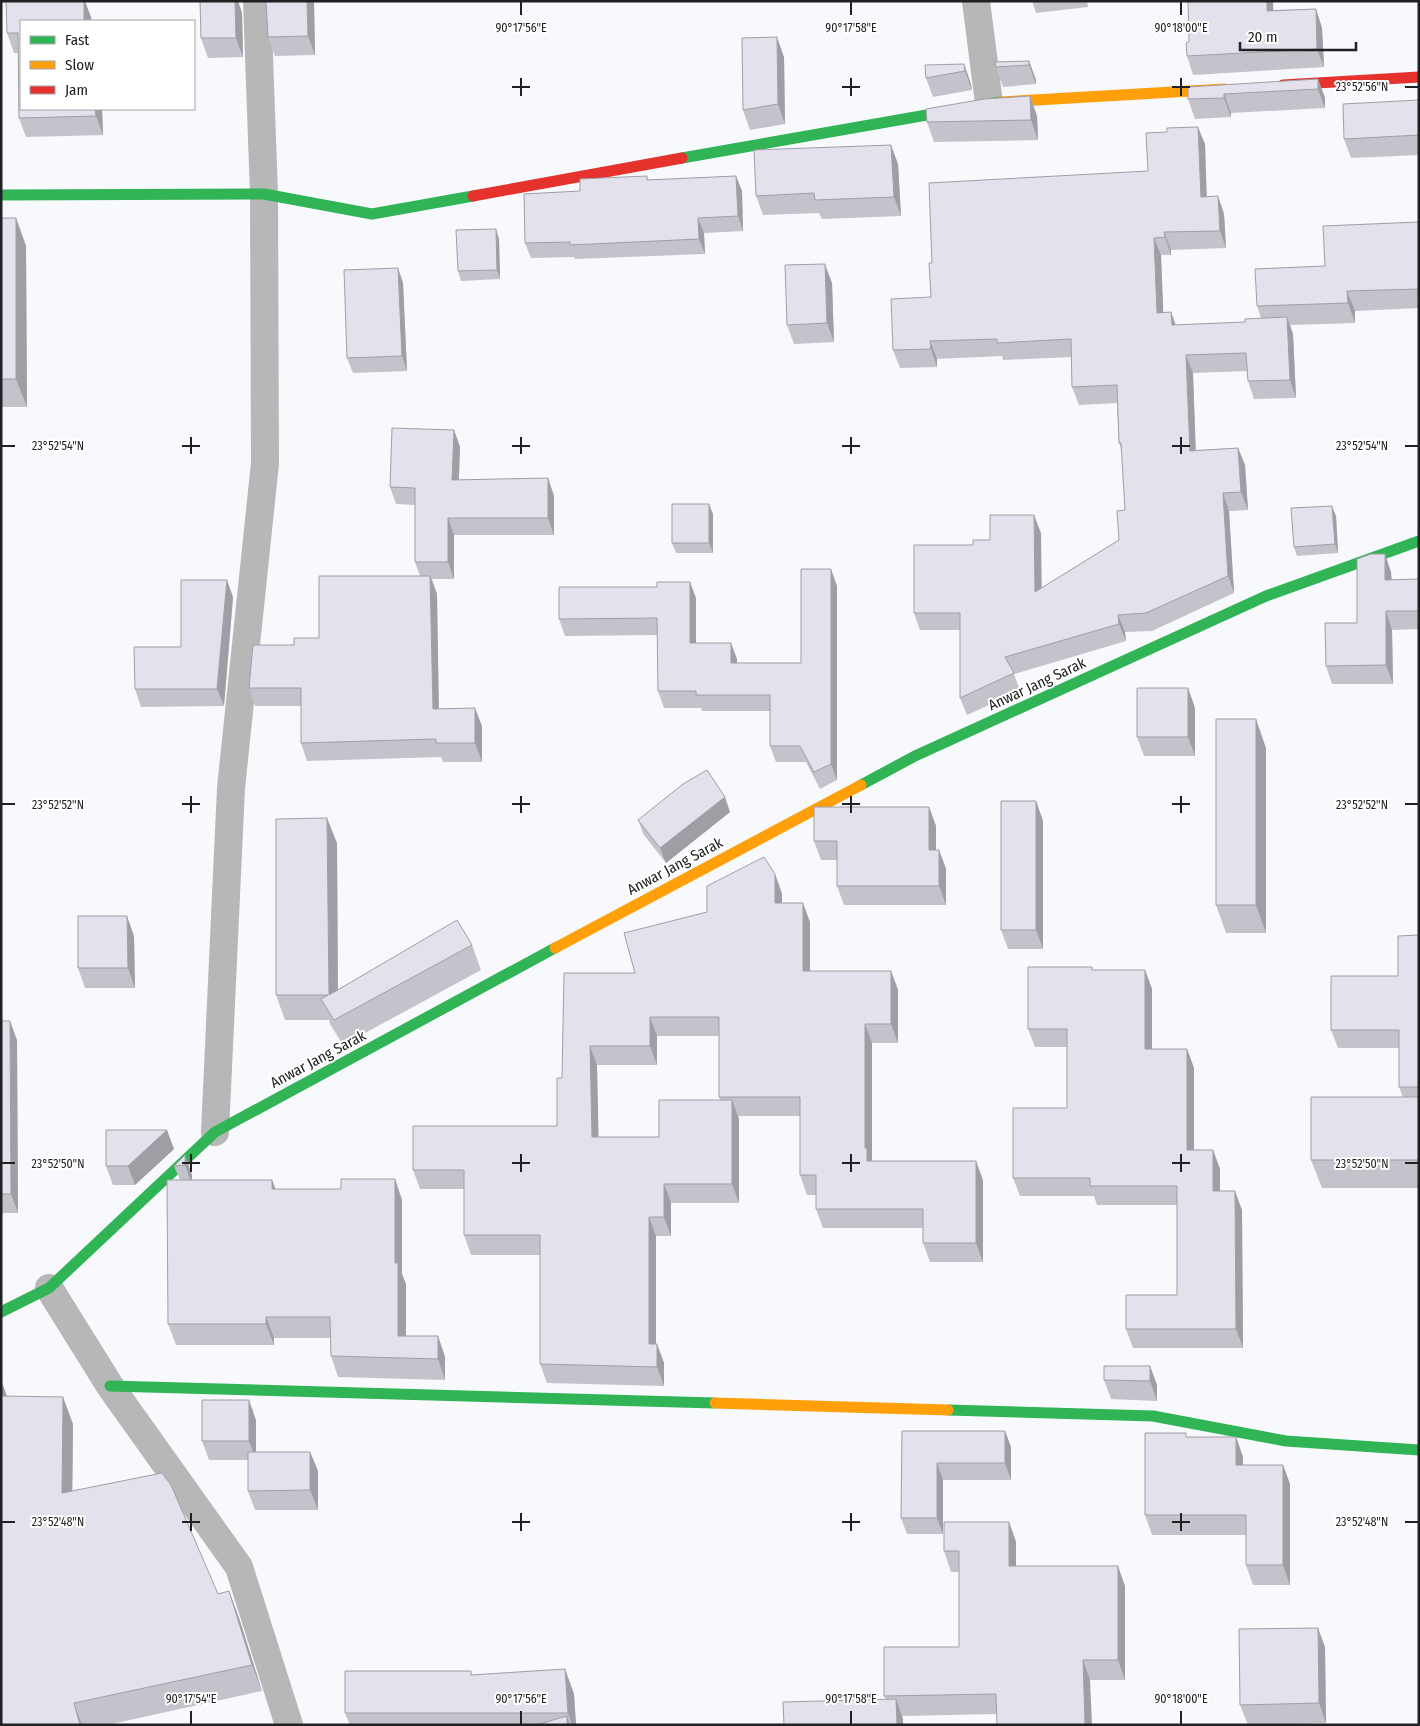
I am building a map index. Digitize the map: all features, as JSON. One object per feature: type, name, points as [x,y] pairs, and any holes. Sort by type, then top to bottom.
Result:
[{"type":"street","points":[[215,1132],[231,788],[265,464],[264,194],[257,1]]},
{"type":"street","points":[[976,1],[989,103]]},
{"type":"street","points":[[1272,86],[1419,77]]},
{"type":"street","points":[[1,195],[264,194],[372,214],[989,103],[1233,88]]},
{"type":"street","name":"Anwar Jang Sarak","points":[[1,1312],[49,1288],[215,1132],[551,949],[915,756],[1266,596],[1419,541]]},
{"type":"street","points":[[49,1288],[110,1386],[239,1566],[289,1725]]},
{"type":"street","points":[[110,1386],[1153,1416],[1286,1441],[1419,1450]]},
{"type":"building","points":[[6,1],[84,1],[84,20],[20,20],[20,110],[95,110],[96,116],[19,118],[18,33],[7,33]]},
{"type":"building","points":[[200,1],[235,1],[236,38],[201,38]]},
{"type":"building","points":[[266,1],[307,1],[308,36],[268,37]]},
{"type":"building","points":[[1188,1],[1267,1],[1267,11],[1316,9],[1317,49],[1187,56],[1186,43],[1189,42]]},
{"type":"building","points":[[777,37],[778,104],[743,110],[742,38]]},
{"type":"building","points":[[1029,61],[1029,65],[996,67],[995,62]]},
{"type":"building","points":[[964,64],[965,71],[926,78],[925,65]]},
{"type":"building","points":[[1318,79],[1318,89],[1224,94],[1224,98],[1188,99],[1188,87]]},
{"type":"building","points":[[1030,96],[1031,120],[927,122],[926,109],[984,99]]},
{"type":"building","points":[[1419,100],[1419,135],[1344,139],[1343,104]]},
{"type":"building","points":[[1198,127],[1201,197],[1218,196],[1220,231],[1164,232],[1165,237],[1154,238],[1157,313],[1171,312],[1172,325],[1245,322],[1245,319],[1287,317],[1290,380],[1248,381],[1246,353],[1186,355],[1190,451],[1238,448],[1241,492],[1223,493],[1228,576],[1146,613],[1118,615],[1119,624],[1005,657],[1014,673],[960,698],[960,613],[914,613],[914,545],[973,545],[973,540],[990,540],[990,515],[1034,515],[1035,592],[1119,540],[1117,511],[1125,510],[1121,443],[1119,443],[1117,385],[1072,387],[1071,339],[997,343],[997,339],[930,341],[931,349],[893,350],[891,299],[931,297],[929,263],[932,263],[929,183],[1148,171],[1146,133],[1167,132],[1167,128]]},
{"type":"building","points":[[891,145],[894,197],[815,200],[814,193],[756,196],[754,150]]},
{"type":"building","points":[[647,176],[647,180],[736,176],[738,216],[698,218],[699,239],[570,245],[570,242],[525,243],[524,194],[580,191],[580,179]]},
{"type":"building","points":[[1,218],[16,218],[16,379],[1,379]]},
{"type":"building","points":[[1419,222],[1419,289],[1347,291],[1348,303],[1257,306],[1255,269],[1325,266],[1323,226]]},
{"type":"building","points":[[496,229],[497,270],[458,271],[456,230]]},
{"type":"building","points":[[825,264],[827,323],[787,325],[785,265]]},
{"type":"building","points":[[398,268],[402,356],[347,358],[344,270]]},
{"type":"building","points":[[392,428],[454,430],[452,480],[548,478],[548,518],[448,518],[448,562],[415,562],[415,488],[390,487]]},
{"type":"building","points":[[672,504],[709,504],[709,543],[672,543]]},
{"type":"building","points":[[1332,506],[1335,544],[1294,547],[1291,508]]},
{"type":"building","points":[[1371,554],[1385,554],[1385,580],[1419,579],[1419,611],[1386,611],[1386,665],[1326,666],[1325,623],[1357,623],[1357,559]]},
{"type":"building","points":[[801,569],[831,569],[831,764],[814,772],[800,746],[770,746],[770,695],[696,695],[696,691],[658,691],[657,618],[559,619],[559,587],[657,587],[657,582],[690,582],[690,643],[731,643],[731,663],[801,663]]},
{"type":"building","points":[[319,576],[430,576],[433,709],[475,708],[475,743],[436,743],[436,739],[301,743],[301,688],[249,688],[253,645],[294,645],[294,638],[319,638]]},
{"type":"building","points":[[181,580],[227,580],[217,689],[135,689],[134,647],[181,647]]},
{"type":"building","points":[[1137,688],[1188,688],[1188,737],[1137,737]]},
{"type":"building","points":[[1216,719],[1256,719],[1256,905],[1216,905]]},
{"type":"building","points":[[707,770],[725,797],[660,848],[638,820],[683,784]]},
{"type":"building","points":[[1001,801],[1036,801],[1036,930],[1001,930]]},
{"type":"building","points":[[814,807],[929,807],[929,850],[939,850],[939,886],[837,886],[837,841],[814,841]]},
{"type":"building","points":[[327,818],[329,995],[457,920],[472,945],[334,1020],[321,999],[328,995],[276,995],[276,819]]},
{"type":"building","points":[[764,857],[775,874],[775,903],[803,903],[803,971],[891,971],[891,1024],[865,1024],[865,1148],[867,1148],[867,1161],[976,1161],[976,1243],[923,1243],[923,1209],[816,1209],[816,1175],[800,1175],[800,1097],[719,1097],[719,1017],[650,1017],[650,1046],[590,1046],[592,1137],[659,1137],[659,1100],[732,1100],[732,1184],[664,1184],[664,1217],[649,1217],[649,1344],[657,1344],[657,1367],[540,1364],[540,1235],[464,1235],[464,1170],[413,1170],[413,1126],[557,1126],[557,1078],[562,1078],[564,973],[635,973],[624,933],[707,912],[707,886]]},
{"type":"building","points":[[78,916],[127,916],[128,968],[78,968]]},
{"type":"building","points":[[1419,935],[1419,1087],[1399,1087],[1399,1030],[1331,1030],[1331,976],[1398,976],[1398,936]]},
{"type":"building","points":[[1028,967],[1092,967],[1092,970],[1145,970],[1145,1049],[1187,1049],[1187,1150],[1213,1150],[1213,1191],[1235,1191],[1236,1329],[1126,1329],[1126,1295],[1177,1295],[1177,1186],[1090,1186],[1090,1178],[1013,1178],[1013,1108],[1067,1108],[1067,1029],[1028,1029]]},
{"type":"building","points":[[1,1021],[10,1021],[11,1194],[1,1194]]},
{"type":"building","points":[[1311,1097],[1419,1097],[1419,1160],[1311,1160]]},
{"type":"building","points":[[106,1130],[167,1130],[128,1166],[106,1166]]},
{"type":"building","points":[[185,1155],[185,1165],[174,1166]]},
{"type":"building","points":[[341,1179],[395,1179],[395,1263],[398,1263],[398,1336],[438,1336],[438,1359],[331,1356],[330,1317],[266,1317],[266,1324],[168,1324],[167,1180],[272,1180],[272,1189],[341,1189]]},
{"type":"building","points":[[1104,1366],[1150,1366],[1150,1381],[1104,1380]]},
{"type":"building","points":[[1,1396],[63,1397],[62,1493],[162,1473],[171,1485],[218,1594],[229,1591],[252,1665],[74,1703],[80,1725],[1,1725]]},
{"type":"building","points":[[202,1400],[249,1400],[249,1441],[202,1441]]},
{"type":"building","points":[[902,1431],[1005,1431],[1005,1463],[937,1463],[937,1518],[901,1518]]},
{"type":"building","points":[[1145,1433],[1186,1433],[1186,1437],[1236,1437],[1236,1465],[1283,1465],[1283,1565],[1246,1565],[1246,1515],[1145,1515]]},
{"type":"building","points":[[248,1452],[310,1452],[310,1490],[248,1491]]},
{"type":"building","points":[[944,1522],[1009,1522],[1009,1566],[1118,1566],[1118,1660],[1083,1660],[1085,1725],[997,1725],[996,1694],[884,1696],[884,1647],[959,1647],[959,1551],[944,1551]]},
{"type":"building","points":[[1318,1628],[1319,1703],[1240,1705],[1239,1629]]},
{"type":"building","points":[[565,1669],[568,1713],[345,1713],[345,1671],[471,1671],[471,1675]]},
{"type":"building","points":[[896,1699],[897,1725],[784,1725],[783,1702]]},
{"type":"building","points":[[567,1716],[567,1725],[536,1725]]},
{"type":"traffic: fast","points":[[682,158],[1001,102]]},
{"type":"traffic: fast","points":[[1,195],[264,194],[372,214],[473,196]]},
{"type":"traffic: fast","points":[[861,785],[915,756],[1266,596],[1419,541]]},
{"type":"traffic: fast","points":[[1,1312],[49,1288],[215,1132],[555,948]]},
{"type":"traffic: fast","points":[[110,1386],[715,1403]]},
{"type":"traffic: fast","points":[[948,1410],[1153,1416],[1286,1441],[1419,1450]]},
{"type":"traffic: slow","points":[[1001,102],[1225,89]]},
{"type":"traffic: slow","points":[[555,948],[861,785]]},
{"type":"traffic: slow","points":[[715,1403],[948,1410]]},
{"type":"traffic: jam","points":[[1283,85],[1419,77]]},
{"type":"traffic: jam","points":[[473,196],[682,158]]}]
